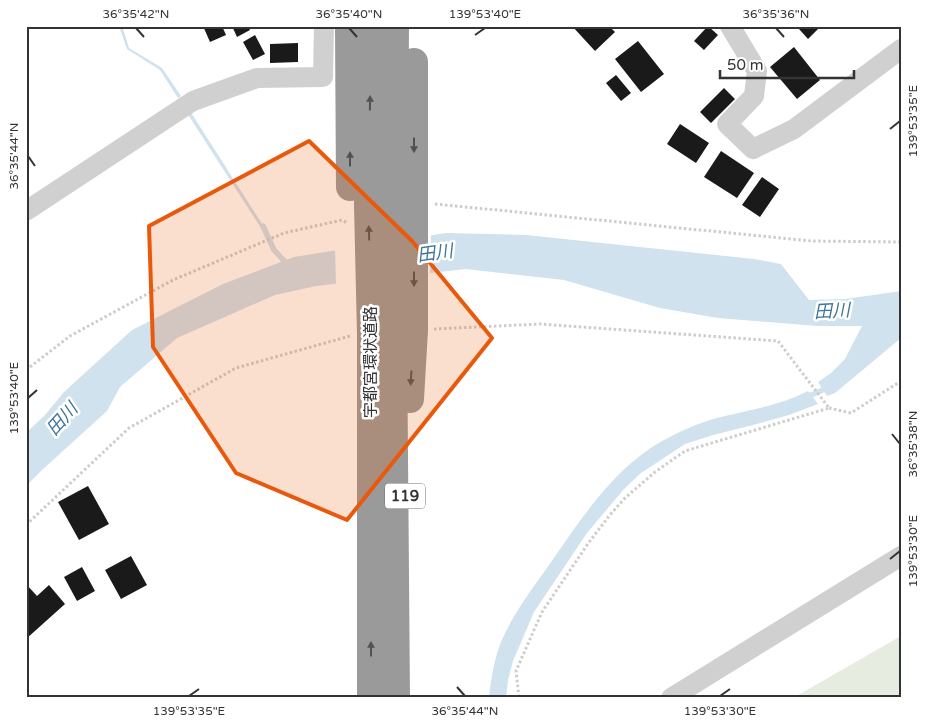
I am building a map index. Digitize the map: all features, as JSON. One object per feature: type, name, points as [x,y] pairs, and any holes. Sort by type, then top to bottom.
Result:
[{"type":"highway","name":"119","points":[[349,26],[356,212]]},
{"type":"highway","name":"宇都宮環状道路","points":[[371,26],[356,212],[383,332]]},
{"type":"highway","name":"宇都宮環状道路","points":[[371,698],[371,530],[383,332],[404,197],[395,26]]},
{"type":"highway","name":"119","points":[[404,197],[414,26]]},
{"type":"highway","name":"119","points":[[383,332],[396,698]]},
{"type":"street","points":[[26,211],[193,101],[257,78],[323,77],[324,26]]},
{"type":"street","points":[[730,26],[757,71],[754,96],[727,124],[753,149],[794,128],[901,50]]},
{"type":"street","points":[[670,698],[901,556]]},
{"type":"path","points":[[404,197],[427,203],[812,241],[901,242]]},
{"type":"path","points":[[26,370],[70,336],[173,280],[284,233],[342,220],[356,212]]},
{"type":"path","points":[[26,525],[129,428],[236,368],[383,332],[540,324],[778,341],[829,408]]},
{"type":"path","points":[[519,698],[516,670],[542,612],[609,516],[625,498],[655,472],[685,451],[829,408],[851,413],[901,381]]},
{"type":"highlighted area","points":[[309,141],[412,241],[492,338],[347,520],[236,473],[153,347],[149,226]]},
{"type":"shaded area","points":[[901,636],[901,698],[793,698]]},
{"type":"water","points":[[119,26],[122,26],[129,48],[162,68],[181,96],[178,98],[160,70],[127,49]]},
{"type":"water","points":[[190,111],[264,227],[268,230],[265,231],[261,228],[187,113]]},
{"type":"water","name":"田川","points":[[446,233],[526,235],[754,259],[781,264],[809,300],[845,299],[901,291],[901,338],[835,393],[827,396],[818,382],[831,373],[845,359],[862,326],[817,326],[718,318],[660,308],[564,280],[466,269],[316,286],[275,295],[177,338],[120,387],[107,411],[26,486],[26,433],[45,415],[64,392],[132,330],[223,284],[294,257]]},
{"type":"water","points":[[808,391],[818,404],[789,415],[685,444],[641,473],[624,489],[587,533],[534,612],[513,661],[506,698],[489,698],[496,655],[511,622],[587,511],[616,477],[649,449],[686,429],[711,420],[775,404]]},
{"type":"pier","points":[[431,233],[430,275],[336,286],[335,248]]},
{"type":"building","points":[[203,26],[222,26],[226,35],[210,42]]},
{"type":"building","points":[[232,26],[248,26],[250,30],[237,37]]},
{"type":"building","points":[[572,26],[609,26],[615,32],[595,51]]},
{"type":"building","points":[[708,26],[718,35],[704,50],[694,41]]},
{"type":"building","points":[[802,26],[821,26],[808,39],[799,29]]},
{"type":"building","points":[[255,35],[265,54],[253,60],[243,42]]},
{"type":"building","points":[[638,41],[664,74],[641,92],[615,59]]},
{"type":"building","points":[[298,43],[298,62],[270,63],[270,44]]},
{"type":"building","points":[[794,47],[820,80],[797,99],[770,67]]},
{"type":"building","points":[[616,75],[631,93],[621,101],[606,83]]},
{"type":"building","points":[[724,88],[735,99],[711,123],[700,112]]},
{"type":"building","points":[[680,124],[709,143],[696,163],[667,144]]},
{"type":"building","points":[[721,151],[754,173],[737,198],[704,177]]},
{"type":"building","points":[[762,177],[779,189],[760,217],[742,205]]},
{"type":"building","points":[[88,486],[109,524],[79,540],[58,502]]},
{"type":"building","points":[[131,556],[147,585],[121,599],[105,570]]},
{"type":"building","points":[[82,567],[95,591],[77,601],[64,577]]},
{"type":"building","points":[[26,584],[37,596],[49,585],[65,604],[26,639]]},
{"type":"waterway","points":[[263,226],[274,250],[289,266]]},
{"type":"waterway","points":[[804,398],[830,387]]}]
